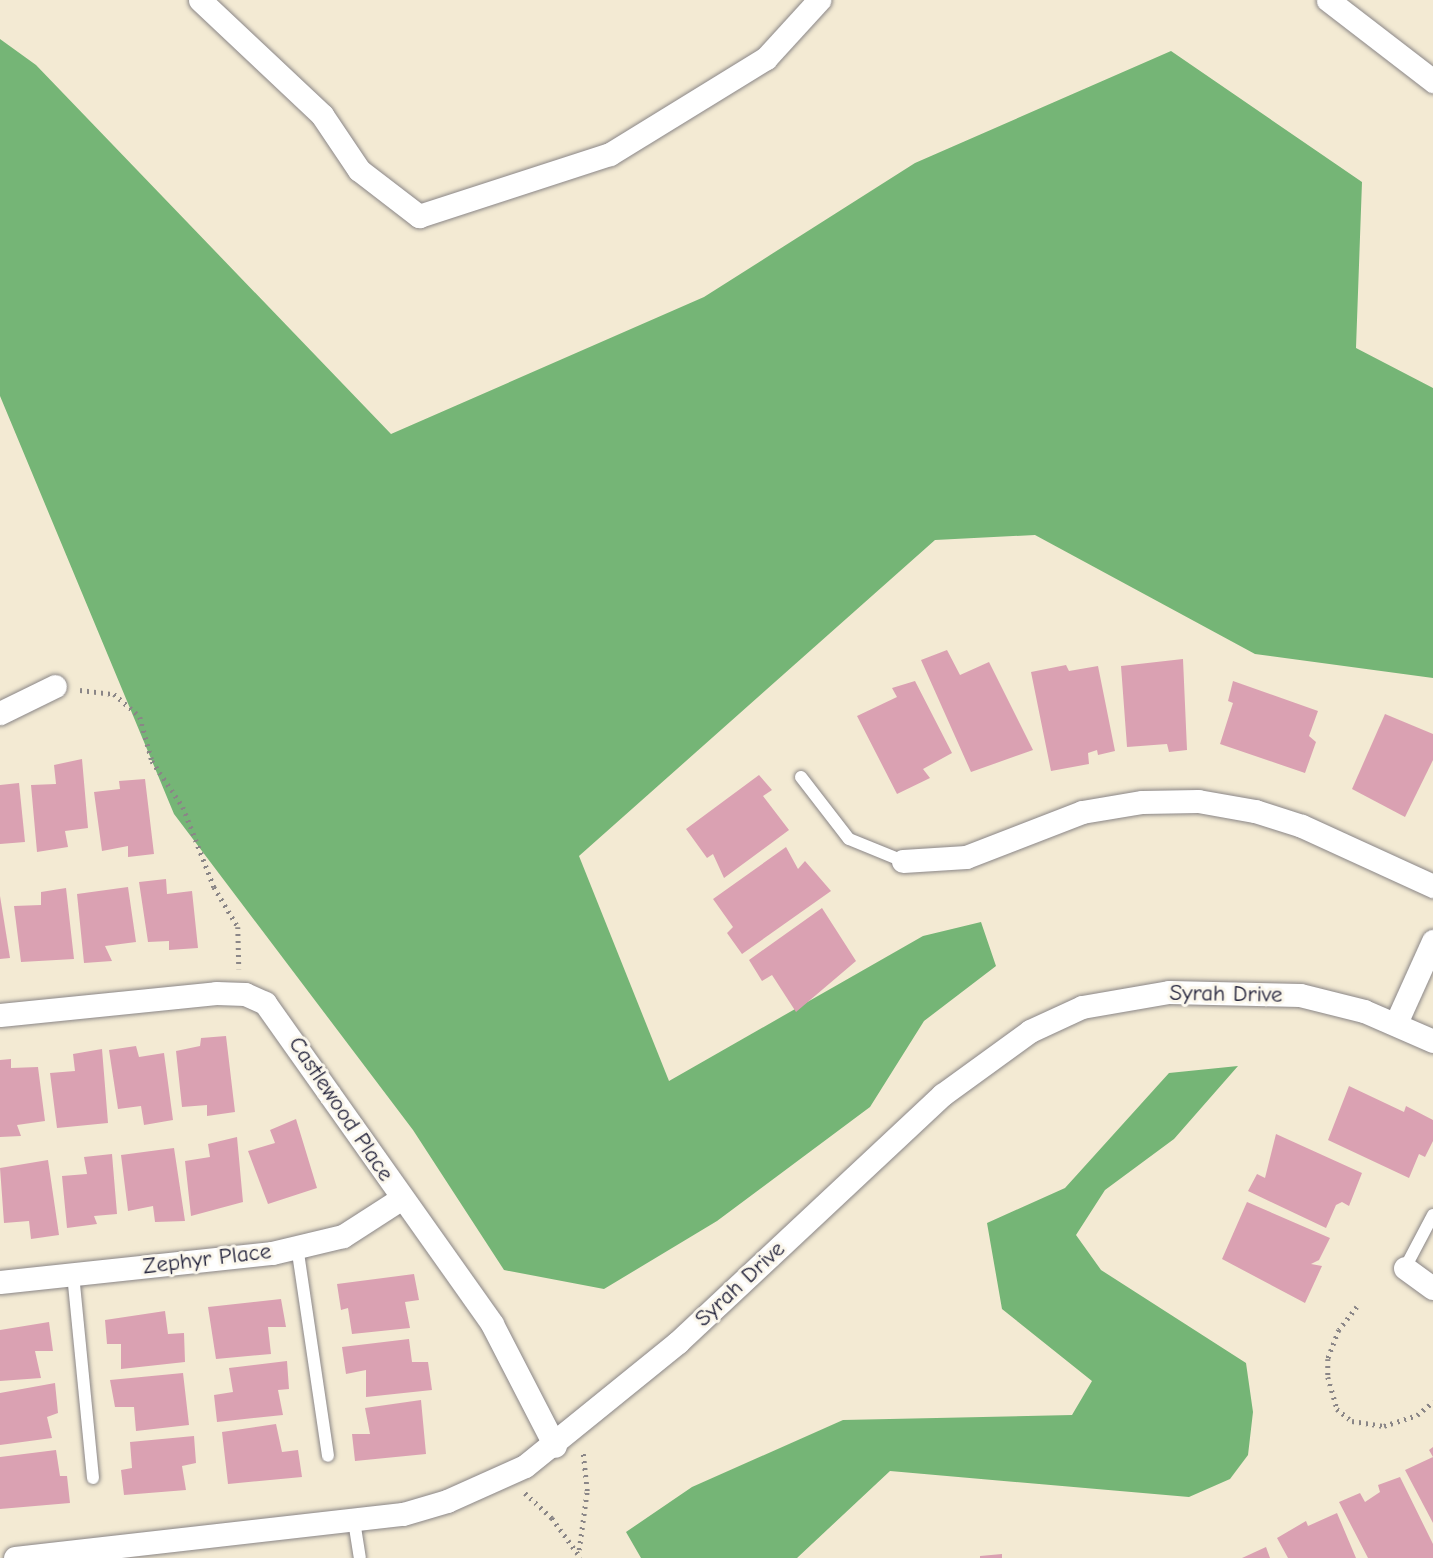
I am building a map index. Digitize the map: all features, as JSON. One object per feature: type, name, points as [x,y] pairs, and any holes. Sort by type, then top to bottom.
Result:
[{"type":"street","points":[[200,0],[322,115],[359,170],[419,216],[610,154],[766,58],[819,0]]},
{"type":"street","points":[[1328,0],[1433,81]]},
{"type":"street","points":[[0,713],[55,686]]},
{"type":"street","points":[[903,861],[966,857],[1082,812],[1142,802],[1198,801],[1255,811],[1302,827],[1433,886]]},
{"type":"street","points":[[1396,1023],[1433,941]]},
{"type":"street","name":"Syrah Drive","points":[[15,1558],[404,1514],[447,1501],[506,1475],[555,1446],[678,1342],[942,1095],[1030,1031],[1082,1007],[1123,998],[1195,992],[1300,995],[1396,1023],[1433,1041]]},
{"type":"street","name":"Castlewood Place","points":[[0,1015],[234,994],[265,1003],[281,1020],[492,1324],[555,1446]]},
{"type":"street","name":"Zephyr Place","points":[[0,1282],[298,1246],[343,1236],[402,1198]]},
{"type":"street","points":[[1405,1268],[1433,1287]]},
{"type":"lane","points":[[801,777],[849,839],[903,861]]},
{"type":"lane","points":[[1405,1268],[1433,1215]]},
{"type":"lane","points":[[298,1246],[328,1456]]},
{"type":"lane","points":[[73,1274],[93,1478]]},
{"type":"lane","points":[[354,1521],[360,1558]]},
{"type":"path","points":[[55,686],[114,694],[140,717],[152,761],[183,807],[214,887],[238,927],[241,954],[234,994]]},
{"type":"path","points":[[1357,1307],[1339,1330],[1328,1359],[1328,1377],[1337,1409],[1352,1421],[1384,1426],[1416,1415],[1433,1402]]},
{"type":"path","points":[[581,1423],[587,1491],[579,1550],[581,1558]]},
{"type":"path","points":[[506,1475],[579,1550]]},
{"type":"green space","points":[[0,39],[36,65],[391,434],[704,297],[915,163],[1171,51],[1362,182],[1356,348],[1433,388],[1433,678],[1255,654],[1035,535],[935,540],[579,856],[669,1081],[923,936],[981,922],[996,966],[924,1021],[870,1107],[717,1221],[604,1289],[504,1270],[413,1130],[174,814],[0,396]]},
{"type":"green space","points":[[1238,1066],[1174,1139],[1105,1190],[1076,1235],[1101,1270],[1246,1363],[1253,1412],[1248,1455],[1230,1479],[1189,1497],[890,1471],[797,1558],[641,1558],[626,1532],[692,1487],[843,1420],[1072,1415],[1092,1381],[1002,1309],[987,1223],[1065,1188],[1169,1073]]},
{"type":"building","points":[[947,650],[960,675],[989,662],[1033,750],[971,772],[921,660]]},
{"type":"building","points":[[1183,659],[1187,750],[1169,752],[1167,744],[1127,747],[1121,666]]},
{"type":"building","points":[[1066,665],[1069,671],[1098,666],[1115,751],[1098,755],[1097,750],[1088,753],[1089,764],[1051,771],[1031,672]]},
{"type":"building","points":[[915,681],[952,753],[923,769],[930,778],[897,794],[857,716],[897,697],[892,688]]},
{"type":"building","points":[[1233,681],[1318,711],[1309,736],[1316,742],[1305,773],[1220,744],[1233,703],[1228,701]]},
{"type":"building","points":[[1385,714],[1433,734],[1433,760],[1405,817],[1352,789]]},
{"type":"building","points":[[82,759],[88,828],[65,831],[68,847],[37,852],[31,785],[56,784],[54,765]]},
{"type":"building","points":[[759,775],[772,790],[763,796],[789,830],[724,878],[713,854],[707,858],[686,829]]},
{"type":"building","points":[[145,779],[154,854],[128,857],[128,846],[102,851],[94,792],[120,789],[119,781]]},
{"type":"building","points":[[19,783],[25,842],[0,844],[0,785]]},
{"type":"building","points":[[786,847],[798,869],[805,861],[831,891],[742,954],[727,933],[733,927],[713,899]]},
{"type":"building","points":[[166,879],[167,894],[192,891],[198,948],[169,950],[169,941],[148,942],[139,882]]},
{"type":"building","points":[[128,887],[136,942],[105,946],[112,961],[84,963],[77,894]]},
{"type":"building","points":[[66,888],[74,959],[21,962],[14,906],[41,905],[41,892]]},
{"type":"building","points":[[0,896],[10,958],[0,959]]},
{"type":"building","points":[[822,908],[856,961],[796,1012],[772,975],[762,981],[749,960]]},
{"type":"building","points":[[226,1036],[235,1112],[207,1116],[207,1105],[182,1107],[176,1051],[200,1046],[201,1038]]},
{"type":"building","points":[[136,1046],[139,1057],[164,1053],[173,1120],[144,1125],[141,1106],[118,1109],[109,1050]]},
{"type":"building","points":[[102,1049],[108,1123],[57,1128],[50,1073],[75,1071],[73,1054]]},
{"type":"building","points":[[11,1059],[11,1068],[38,1067],[45,1121],[17,1125],[21,1136],[0,1137],[0,1060]]},
{"type":"building","points":[[1349,1086],[1404,1112],[1406,1106],[1433,1120],[1433,1141],[1425,1157],[1419,1154],[1409,1178],[1328,1140]]},
{"type":"building","points":[[296,1119],[317,1188],[268,1204],[248,1151],[275,1143],[270,1130]]},
{"type":"building","points":[[1276,1134],[1362,1173],[1349,1206],[1342,1202],[1336,1205],[1326,1228],[1248,1191],[1257,1174],[1265,1178]]},
{"type":"building","points":[[237,1137],[243,1202],[191,1216],[185,1161],[210,1157],[208,1144]]},
{"type":"building","points":[[174,1148],[185,1221],[155,1222],[153,1206],[128,1211],[121,1155]]},
{"type":"building","points":[[112,1154],[117,1214],[94,1216],[97,1224],[67,1228],[62,1176],[87,1174],[84,1157]]},
{"type":"building","points":[[48,1160],[59,1235],[31,1239],[29,1221],[4,1223],[0,1168]]},
{"type":"building","points":[[1247,1202],[1330,1238],[1319,1260],[1311,1264],[1322,1266],[1305,1303],[1222,1259]]},
{"type":"building","points":[[414,1274],[419,1300],[405,1302],[410,1328],[352,1334],[348,1308],[341,1310],[337,1284]]},
{"type":"building","points":[[281,1299],[286,1327],[268,1327],[271,1354],[216,1359],[208,1307]]},
{"type":"building","points":[[165,1311],[168,1334],[184,1333],[185,1362],[121,1369],[121,1344],[107,1344],[105,1320]]},
{"type":"building","points":[[49,1322],[53,1351],[35,1351],[41,1378],[0,1381],[0,1330]]},
{"type":"building","points":[[409,1339],[412,1362],[428,1362],[432,1390],[366,1397],[366,1370],[346,1374],[342,1347]]},
{"type":"building","points":[[287,1361],[289,1389],[278,1390],[283,1415],[217,1422],[214,1395],[233,1392],[229,1368]]},
{"type":"building","points":[[183,1373],[189,1425],[136,1431],[134,1407],[115,1407],[110,1380]]},
{"type":"building","points":[[55,1383],[58,1413],[47,1417],[52,1438],[0,1445],[0,1393]]},
{"type":"building","points":[[421,1400],[426,1454],[355,1461],[352,1434],[370,1434],[365,1408]]},
{"type":"building","points":[[276,1424],[282,1452],[298,1450],[302,1477],[228,1484],[222,1432]]},
{"type":"building","points":[[194,1436],[196,1463],[182,1466],[186,1490],[124,1495],[121,1470],[132,1468],[130,1442]]},
{"type":"building","points":[[56,1450],[60,1476],[67,1476],[70,1503],[0,1509],[0,1457]]},
{"type":"building","points":[[1433,1457],[1433,1523],[1405,1470]]},
{"type":"building","points":[[1400,1477],[1433,1544],[1433,1558],[1368,1558],[1339,1502],[1360,1493],[1365,1502],[1380,1492],[1378,1485]]},
{"type":"building","points":[[1337,1513],[1356,1558],[1288,1558],[1277,1538],[1306,1521],[1308,1526]]},
{"type":"building","points":[[1266,1547],[1270,1558],[1242,1558]]},
{"type":"building","points":[[1002,1554],[1002,1558],[980,1558],[980,1556]]}]
